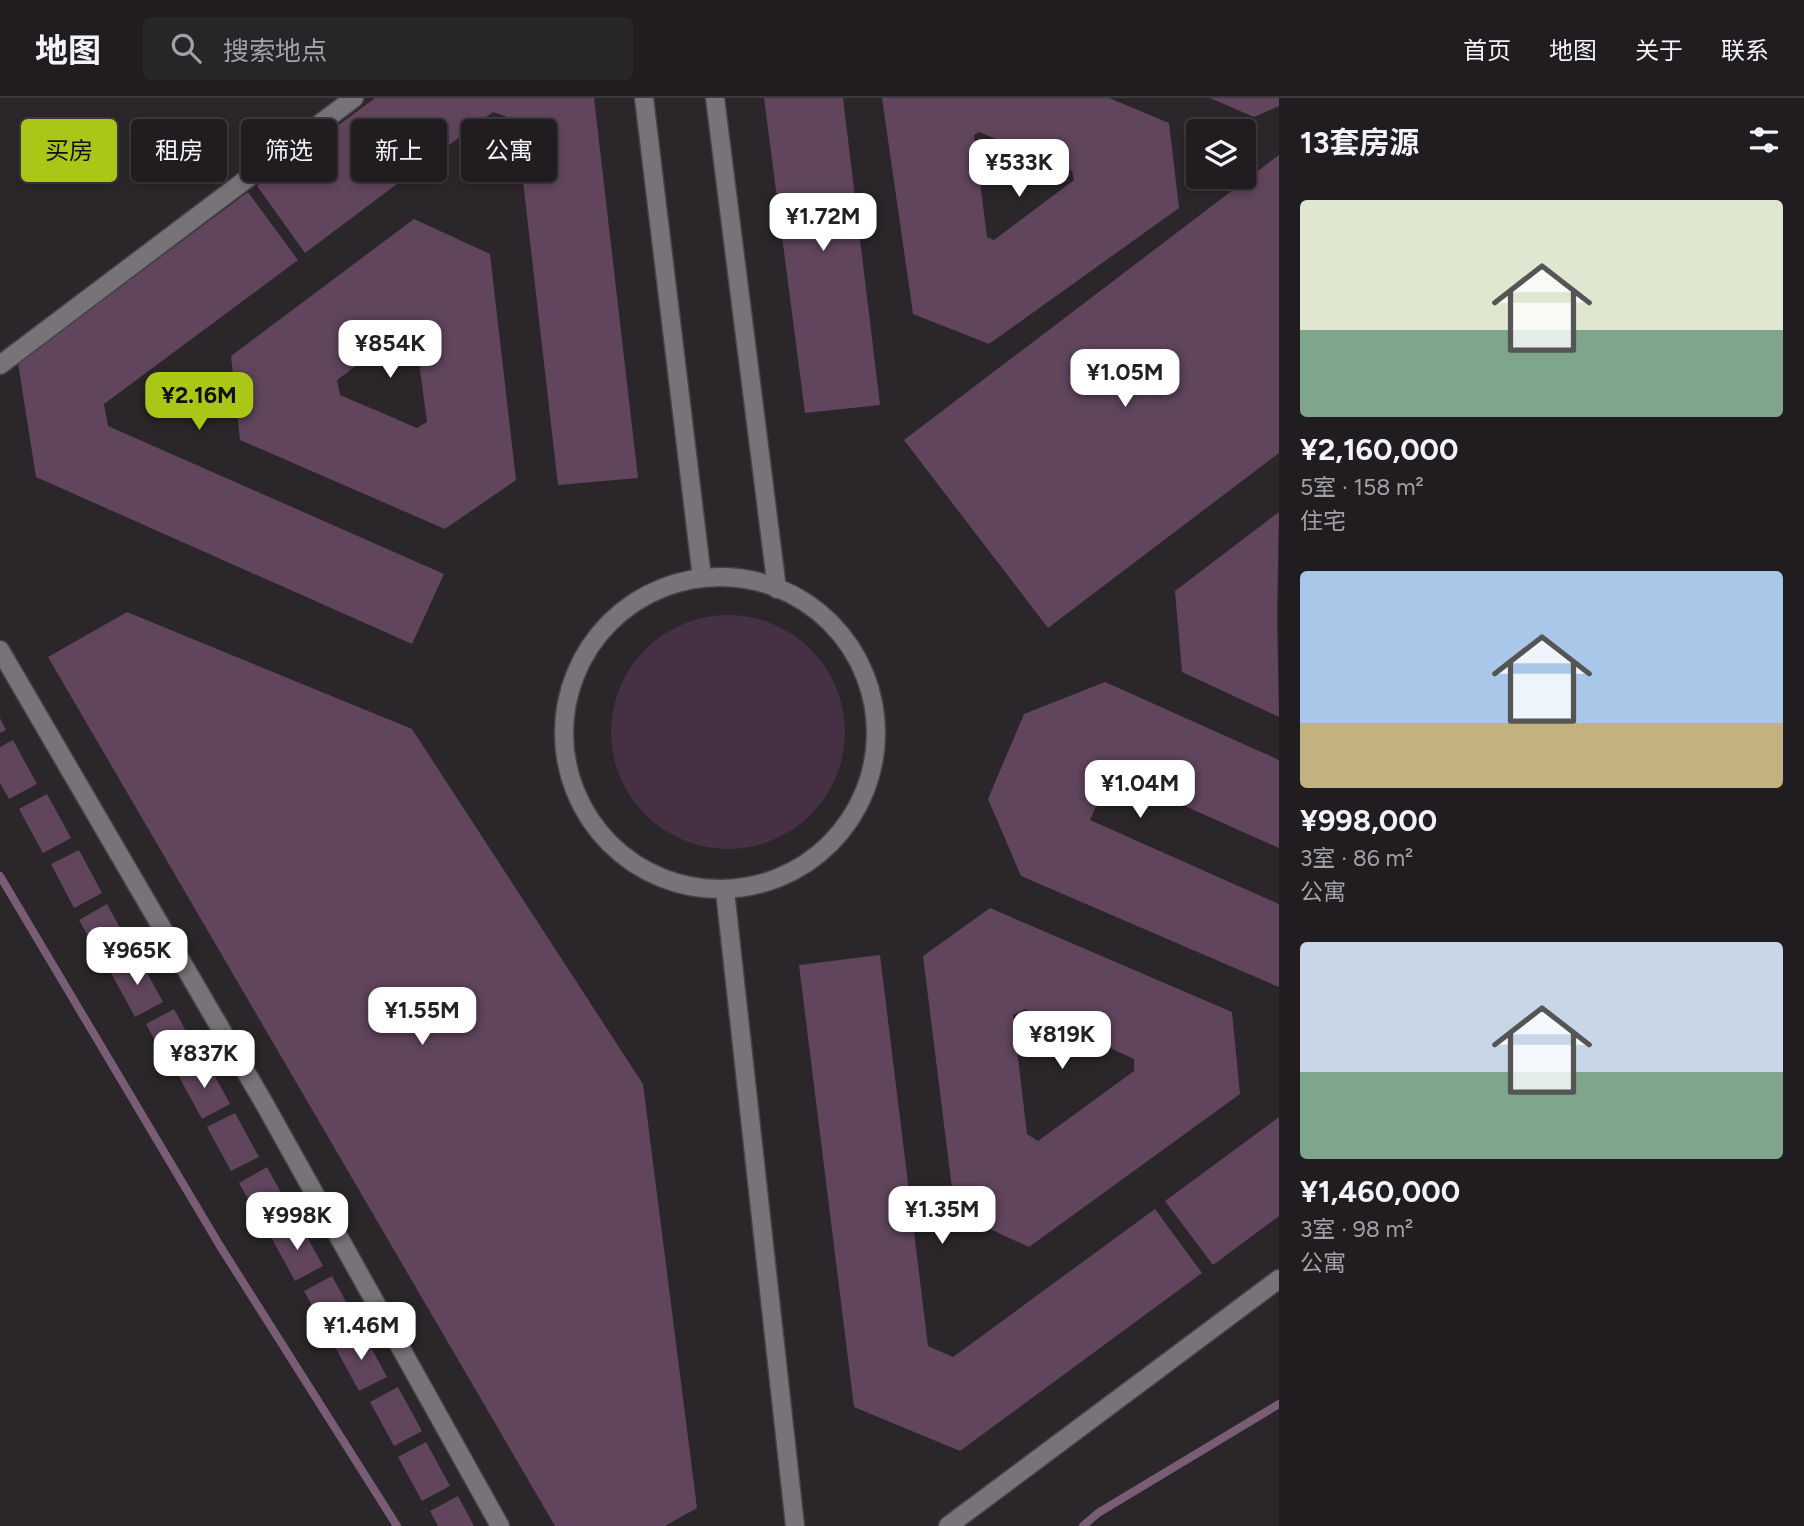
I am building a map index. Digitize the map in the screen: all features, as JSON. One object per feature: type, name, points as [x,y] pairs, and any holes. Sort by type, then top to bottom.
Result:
[{"type":"street","points":[[0,366],[354,98]]},
{"type":"street","points":[[644,98],[702,578]]},
{"type":"street","points":[[715,98],[778,589]]},
{"type":"street","points":[[693,578],[746,578],[778,589],[796,595],[837,628],[866,672],[878,721],[874,772],[853,818],[819,856],[775,881],[725,891],[674,884],[628,862],[591,824],[568,777],[562,724],[574,673],[602,628],[643,596],[693,578]]},
{"type":"street","points":[[0,650],[264,1103],[500,1526]]},
{"type":"street","points":[[725,891],[795,1526]]},
{"type":"street","points":[[948,1526],[1279,1279]]},
{"type":"shaded area","points":[[728,615],[773,624],[793,635],[818,658],[836,687],[845,732],[836,777],[825,797],[802,822],[773,840],[728,849],[683,840],[663,829],[638,806],[620,777],[611,732],[620,687],[631,667],[654,642],[683,624]]},
{"type":"building","points":[[375,98],[594,98],[638,478],[558,485],[523,182],[557,182],[557,119],[513,119],[493,112],[484,119],[461,119],[461,136],[447,146],[447,119],[351,119],[351,182],[400,182],[305,253],[257,186],[262,182],[337,182],[337,126]]},
{"type":"building","points":[[764,98],[843,98],[880,405],[805,413]]},
{"type":"building","points":[[882,98],[1109,98],[1169,123],[1179,208],[989,344],[913,314]],"holes":[[[979,132],[1072,171],[1074,180],[994,240],[987,237],[974,135]]]},
{"type":"building","points":[[1210,98],[1279,98],[1279,106],[1254,117]]},
{"type":"building","points":[[1279,155],[1279,453],[1048,628],[904,440],[1234,189],[1256,189],[1256,172]]},
{"type":"building","points":[[248,192],[298,260],[104,404],[108,426],[444,574],[412,644],[36,477],[18,363]]},
{"type":"building","points":[[414,219],[490,254],[516,480],[445,529],[240,440],[231,356]],"holes":[[[405,330],[415,333],[427,422],[417,428],[340,395],[337,380]]]},
{"type":"building","points":[[1279,512],[1279,717],[1182,672],[1175,591]]},
{"type":"building","points":[[127,612],[412,729],[643,1084],[697,1508],[665,1526],[555,1526],[48,657]]},
{"type":"building","points":[[1105,682],[1279,760],[1279,848],[1111,773],[1090,820],[1279,904],[1279,987],[1021,876],[988,799],[1024,714]]},
{"type":"building","points":[[0,718],[6,730],[0,733]]},
{"type":"building","points":[[13,740],[37,784],[9,799],[0,783],[0,747]]},
{"type":"building","points":[[47,794],[71,838],[43,853],[19,809]]},
{"type":"building","points":[[79,850],[102,893],[74,908],[51,864]]},
{"type":"building","points":[[107,904],[131,948],[103,963],[79,920]]},
{"type":"building","points":[[990,908],[1232,1012],[1240,1094],[1029,1247],[955,1213],[923,956]],"holes":[[[1025,1009],[1134,1059],[1134,1071],[1038,1141],[1027,1134],[1013,1015]]]},
{"type":"building","points":[[880,955],[928,1346],[953,1357],[1155,1209],[1202,1273],[960,1451],[854,1407],[799,965]]},
{"type":"building","points":[[139,958],[163,1002],[135,1017],[111,973]]},
{"type":"building","points":[[174,1009],[198,1053],[170,1068],[146,1024]]},
{"type":"building","points":[[206,1060],[230,1104],[202,1119],[178,1075]]},
{"type":"building","points":[[235,1113],[259,1157],[231,1171],[207,1127]]},
{"type":"building","points":[[1279,1117],[1279,1216],[1213,1265],[1165,1201]]},
{"type":"building","points":[[267,1167],[291,1211],[263,1226],[239,1183]]},
{"type":"building","points":[[299,1222],[323,1266],[295,1281],[271,1237]]},
{"type":"building","points":[[332,1276],[356,1320],[328,1335],[304,1291]]},
{"type":"building","points":[[363,1333],[387,1377],[359,1391],[335,1347]]},
{"type":"building","points":[[398,1387],[422,1431],[394,1446],[370,1402]]},
{"type":"building","points":[[426,1442],[450,1486],[422,1501],[398,1457]]},
{"type":"building","points":[[458,1496],[474,1526],[438,1526],[430,1511]]},
{"type":"waterway","points":[[0,876],[220,1246],[397,1526]]},
{"type":"waterway","points":[[1083,1526],[1098,1513],[1279,1404]]}]
